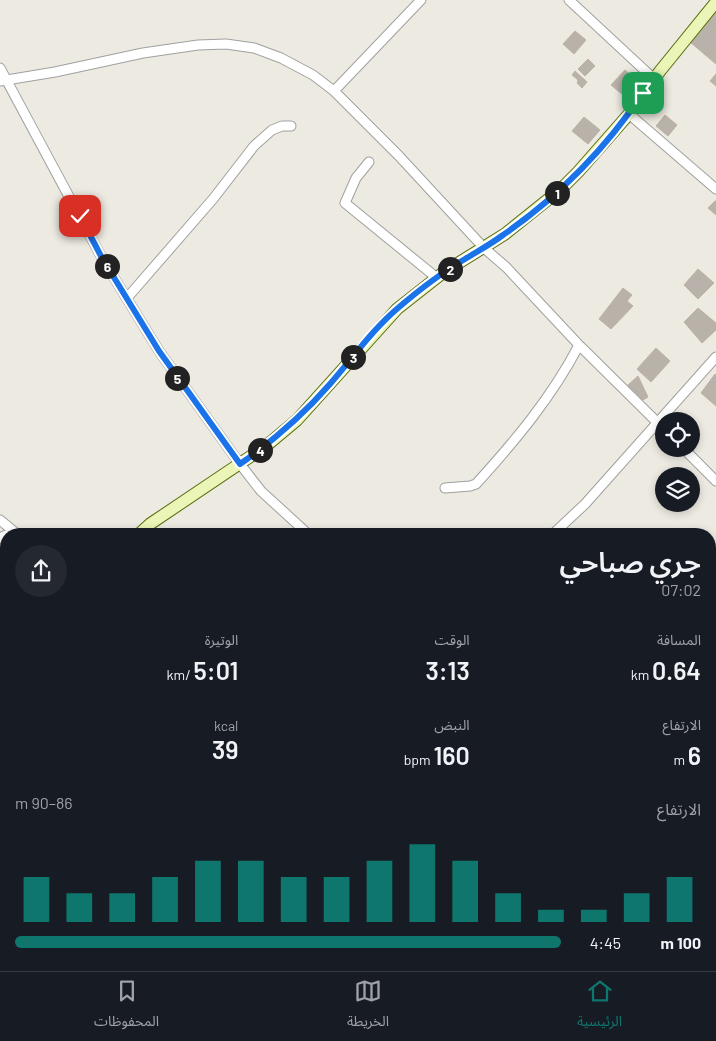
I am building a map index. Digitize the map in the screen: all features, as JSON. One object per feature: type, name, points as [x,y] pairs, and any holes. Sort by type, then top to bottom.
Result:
[{"type":"street","points":[[334,91],[421,0]]},
{"type":"street","points":[[574,2],[654,79]]},
{"type":"street","points":[[147,528],[266,446],[297,420],[396,309],[437,278],[525,219],[561,189],[629,114],[654,79],[716,2]]},
{"type":"street","points":[[3,81],[143,53],[198,45],[226,44],[254,48],[281,58],[313,75],[334,91],[484,248],[506,267],[579,345],[655,420]]},
{"type":"street","points":[[0,68],[3,81],[102,258],[159,351],[261,491],[301,528]]},
{"type":"street","points":[[629,114],[716,190]]},
{"type":"street","points":[[127,298],[213,199],[254,146],[272,130],[282,126],[291,126]]},
{"type":"street","points":[[369,162],[356,178],[345,203],[437,278]]},
{"type":"street","points":[[445,488],[476,484],[544,404],[564,375],[579,345]]},
{"type":"street","points":[[666,412],[716,357]]},
{"type":"street","points":[[559,528],[585,504],[655,424]]},
{"type":"street","points":[[692,457],[716,481]]},
{"type":"building","points":[[716,12],[716,64],[690,42]]},
{"type":"building","points":[[575,31],[586,40],[574,54],[563,44]]},
{"type":"building","points":[[588,59],[595,66],[585,76],[578,69]]},
{"type":"building","points":[[625,70],[636,80],[623,95],[611,85]]},
{"type":"building","points":[[575,71],[587,82],[582,88],[577,83],[578,80],[572,75]]},
{"type":"building","points":[[716,74],[716,86],[710,81]]},
{"type":"building","points":[[665,115],[677,125],[668,136],[656,126]]},
{"type":"building","points":[[584,117],[600,130],[588,144],[572,131]]},
{"type":"building","points":[[716,201],[716,215],[708,208]]},
{"type":"building","points":[[698,269],[714,283],[698,299],[684,285]]},
{"type":"building","points":[[623,288],[632,295],[627,301],[633,306],[611,329],[599,319]]},
{"type":"building","points":[[698,308],[716,323],[716,330],[702,343],[684,322]]},
{"type":"building","points":[[656,348],[670,361],[651,382],[637,369]]},
{"type":"building","points":[[716,375],[716,406],[701,393]]},
{"type":"building","points":[[638,376],[648,397],[643,400],[628,385]]},
{"type":"route","points":[[80,216],[102,258],[159,351],[240,464],[266,446],[297,420],[396,309],[444,272],[484,248],[525,219],[561,189],[629,114],[643,93]]}]
